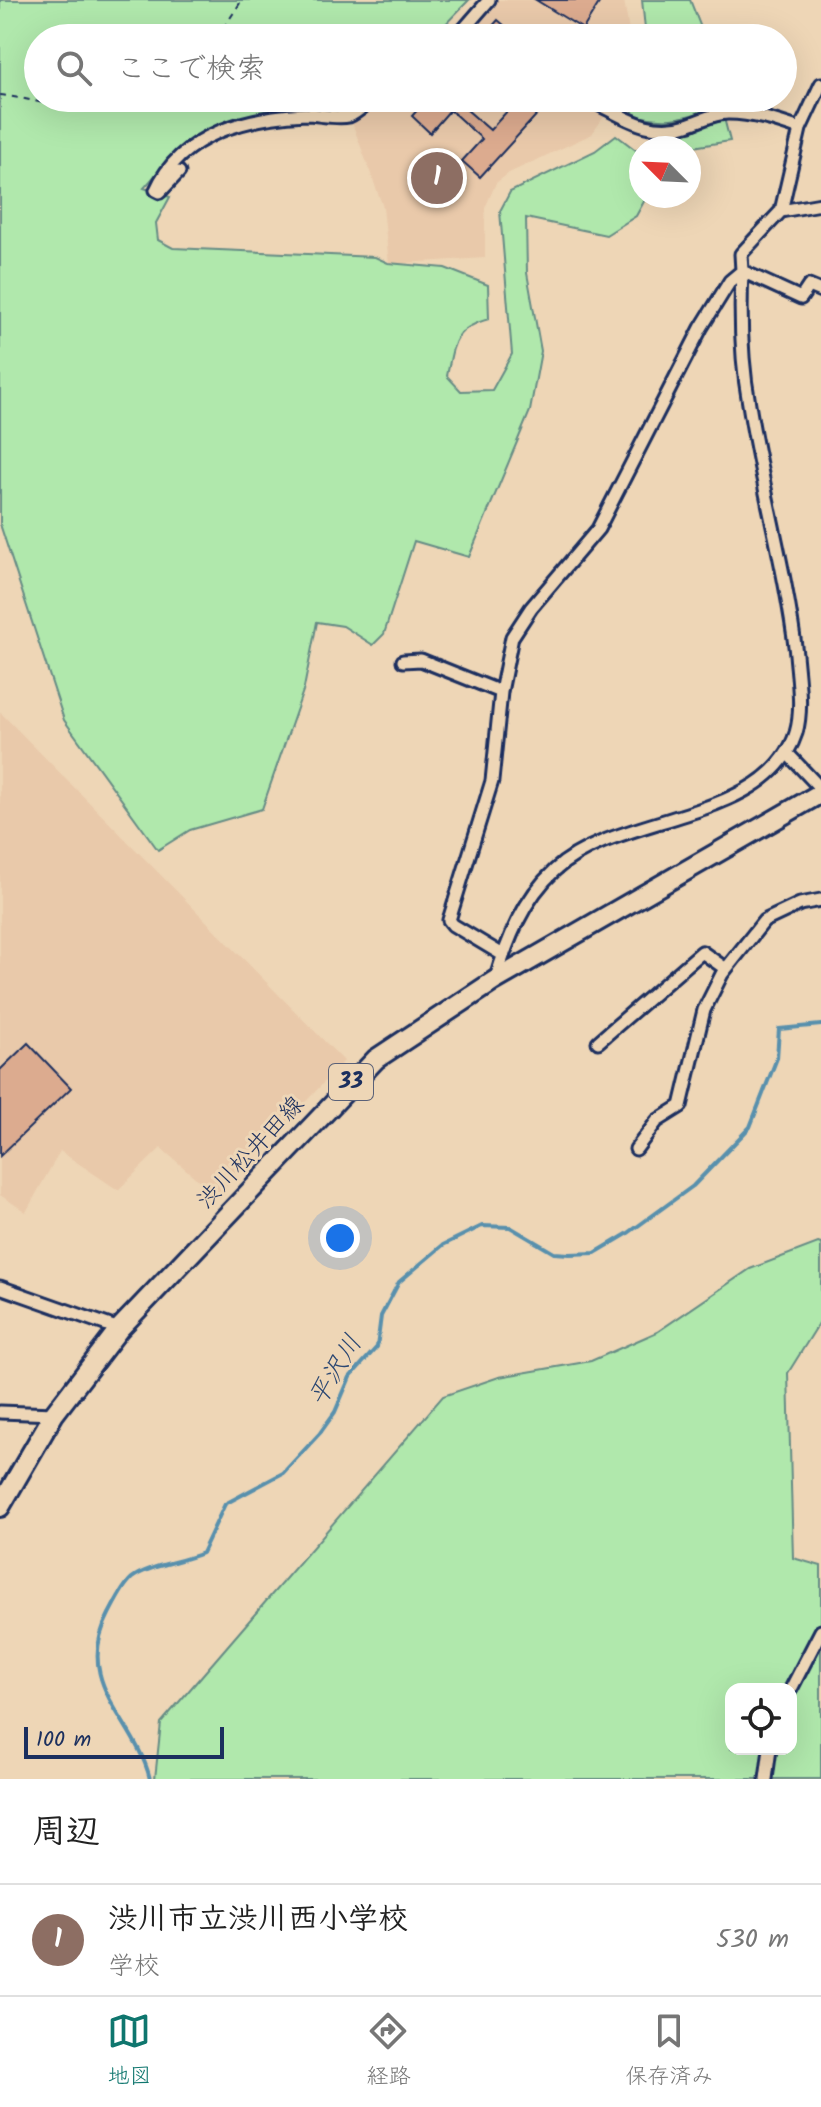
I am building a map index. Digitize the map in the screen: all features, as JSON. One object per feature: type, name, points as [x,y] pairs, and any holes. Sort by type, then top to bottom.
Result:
[{"type":"main road","name":"渋川松井田線","points":[[0,1507],[54,1414],[119,1329],[353,1080],[405,1038],[494,981],[821,791]]},
{"type":"street","points":[[468,24],[489,0]]},
{"type":"street","points":[[494,981],[530,900],[566,862],[610,839],[744,789],[774,771],[797,731],[799,683],[790,605],[748,402],[740,321],[741,254],[781,211],[800,129],[821,84]]},
{"type":"street","points":[[179,172],[160,192],[156,190],[173,164],[212,134],[239,124],[303,114],[348,116],[354,112]]},
{"type":"street","points":[[616,112],[656,130],[674,129],[724,112],[748,114],[800,129]]},
{"type":"street","points":[[781,211],[821,204]]},
{"type":"street","points":[[742,271],[801,298],[809,286],[821,291]]},
{"type":"street","points":[[503,955],[449,920],[492,781],[501,692],[512,637],[519,624],[598,529],[701,328],[730,281],[742,271]]},
{"type":"street","points":[[403,661],[421,660],[501,692]]},
{"type":"street","points":[[787,753],[821,791]]},
{"type":"street","points":[[636,1149],[657,1121],[681,1106],[704,1010],[726,969],[764,921],[800,904],[821,900]]},
{"type":"street","points":[[598,1042],[702,952],[726,969]]},
{"type":"street","points":[[0,1287],[119,1329]]},
{"type":"street","points":[[0,1412],[54,1414]]},
{"type":"street","points":[[794,1683],[821,1631]]},
{"type":"street","points":[[766,1779],[769,1755]]},
{"type":"path","points":[[226,24],[242,0]]},
{"type":"path","points":[[0,95],[24,99]]},
{"type":"shaded area","points":[[495,0],[624,0],[628,24],[474,24]]},
{"type":"shaded area","points":[[362,112],[607,112],[592,134],[509,173],[496,183],[485,208],[485,258],[389,264],[383,207],[351,120]]},
{"type":"shaded area","points":[[0,712],[344,1061],[217,1196],[161,1148],[118,1190],[60,1151],[26,1212],[0,1195]]},
{"type":"green space","points":[[0,0],[469,0],[446,24],[24,24],[24,112],[348,112],[268,119],[224,128],[193,139],[173,155],[144,188],[170,197],[156,223],[158,240],[173,248],[375,257],[388,263],[445,268],[488,285],[489,319],[462,332],[451,354],[447,376],[461,391],[492,390],[512,354],[500,211],[510,192],[595,151],[616,135],[629,145],[629,208],[640,208],[636,216],[606,235],[526,218],[527,273],[541,351],[530,411],[469,557],[414,541],[384,634],[373,645],[343,626],[317,622],[304,688],[262,809],[190,830],[158,850],[64,720],[0,524]]},
{"type":"green space","points":[[642,0],[690,0],[699,24],[645,24]]},
{"type":"green space","points":[[633,112],[703,112],[671,119],[632,115]]},
{"type":"green space","points":[[724,118],[730,141],[701,146],[701,136],[671,136],[685,129]]},
{"type":"green space","points":[[821,1244],[821,1320],[788,1373],[793,1558],[821,1566],[821,1779],[155,1779],[161,1723],[443,1396],[499,1377],[591,1361],[657,1332],[750,1269]]},
{"type":"building","points":[[536,0],[601,0],[586,24],[575,24]]},
{"type":"building","points":[[416,112],[448,112],[430,133],[412,116]]},
{"type":"building","points":[[452,112],[469,112],[490,130],[506,112],[539,112],[480,177],[462,161],[482,139]]},
{"type":"building","points":[[28,1043],[71,1088],[0,1156],[0,1070]]},
{"type":"waterway","name":"平沢川","points":[[150,1779],[132,1737],[110,1700],[98,1661],[100,1639],[109,1614],[128,1582],[146,1570],[202,1553],[225,1504],[283,1473],[320,1433],[335,1412],[350,1377],[377,1347],[381,1316],[399,1282],[443,1245],[482,1226],[510,1227],[554,1253],[595,1253],[693,1186],[750,1127],[777,1058],[779,1029],[821,1025]]},
{"type":"place","name":"渋川市立渋川西小学校","points":[[437,178]]}]
